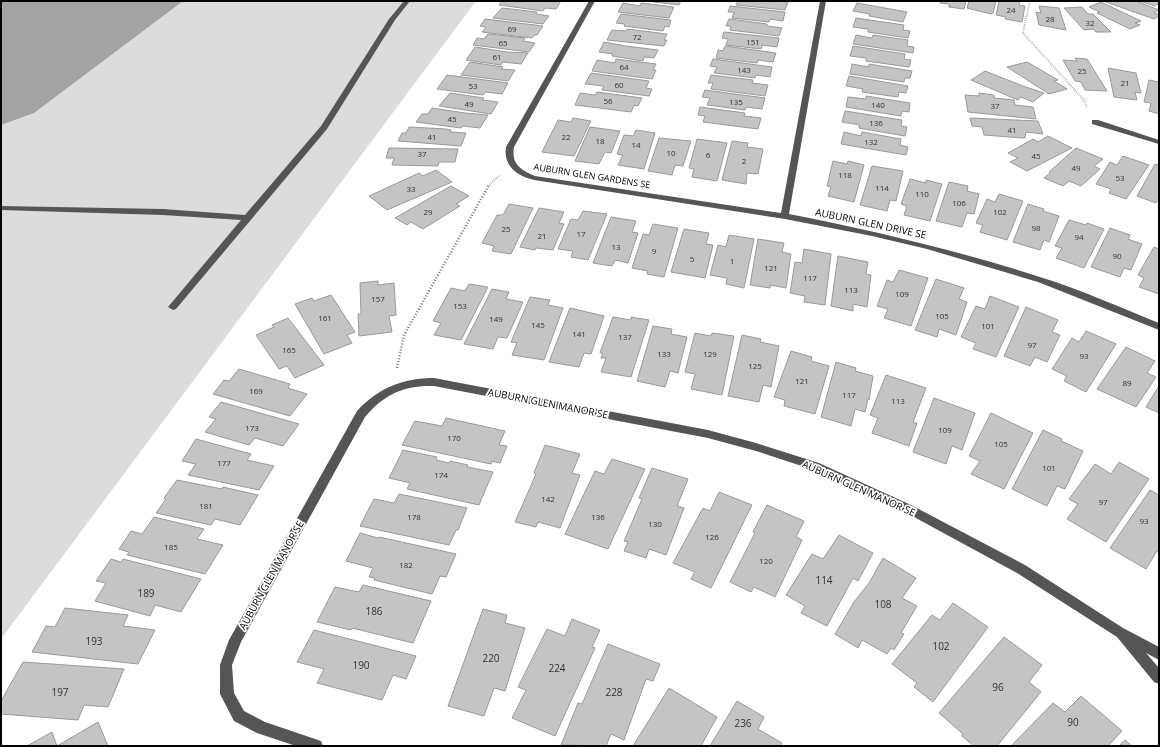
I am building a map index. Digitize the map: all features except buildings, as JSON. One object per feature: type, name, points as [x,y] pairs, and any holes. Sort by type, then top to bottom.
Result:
[{"type":"street","points":[[173,307],[324,127],[392,19],[407,1]]},
{"type":"street","points":[[512,164],[509,159],[510,147],[592,1]]},
{"type":"street","points":[[785,216],[824,1]]},
{"type":"street","points":[[1095,122],[1159,142]]},
{"type":"street","name":"AUBURN GLEN GARDENS SE","points":[[512,164],[522,174],[534,178],[785,216]]},
{"type":"street","points":[[1,208],[163,212],[247,218]]},
{"type":"street","name":"AUBURN GLEN DRIVE SE","points":[[785,216],[872,233],[930,247],[1040,280],[1159,327]]},
{"type":"street","name":"AUBURN GLEN MANOR SE","points":[[316,746],[262,728],[239,716],[227,694],[226,665],[235,640],[361,414],[378,396],[393,388],[409,383],[434,382],[708,434],[756,447],[815,466],[907,508],[1021,569],[1119,632],[1159,654]]},
{"type":"street","name":"AUBURN GLEN MANOR SE","points":[[1119,632],[1159,678]]},
{"type":"path","points":[[1030,1],[1023,33],[1084,100],[1095,122]]},
{"type":"path","points":[[393,388],[404,335],[488,186],[512,164]]},
{"type":"shaded area","points":[[1,1],[476,1],[1,639]]},
{"type":"shaded area","points":[[1,1],[183,1],[34,113],[1,125]]}]
